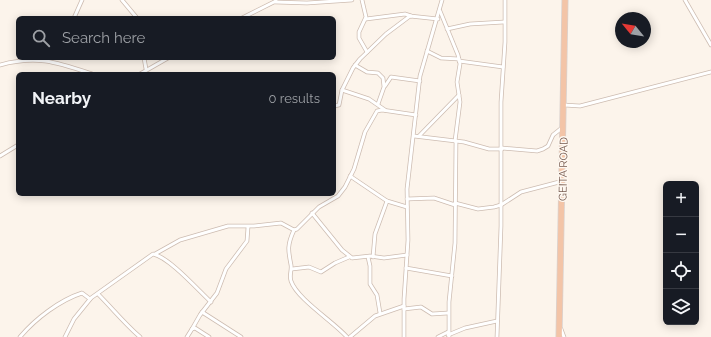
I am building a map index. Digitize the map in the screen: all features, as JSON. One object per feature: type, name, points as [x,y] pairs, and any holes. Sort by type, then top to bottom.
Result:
[{"type":"highway","name":"GEITA ROAD","points":[[559,337],[564,127],[565,0]]},
{"type":"street","points":[[75,16],[82,0]]},
{"type":"street","points":[[122,0],[135,16]]},
{"type":"street","points":[[269,0],[275,2],[307,3],[352,0]]},
{"type":"street","points":[[362,0],[366,10],[366,19],[359,32],[359,38],[367,52]]},
{"type":"street","points":[[404,337],[407,255],[407,199],[416,114],[420,82],[427,51],[438,19],[442,0]]},
{"type":"street","points":[[497,337],[502,148],[501,102],[505,42],[505,0]]},
{"type":"street","points":[[684,0],[711,45]]},
{"type":"street","points":[[246,16],[275,2]]},
{"type":"street","points":[[440,11],[459,60],[458,82],[460,95],[456,141],[455,243],[448,313],[448,335]]},
{"type":"street","points":[[366,19],[405,14],[438,19]]},
{"type":"street","points":[[336,106],[340,103],[342,90],[355,65],[367,52],[407,18],[413,16]]},
{"type":"street","points":[[448,29],[470,24],[504,22]]},
{"type":"street","points":[[427,51],[441,58],[504,67]]},
{"type":"street","points":[[0,65],[26,60]]},
{"type":"street","points":[[38,60],[85,72]]},
{"type":"street","points":[[144,60],[146,69]]},
{"type":"street","points":[[142,72],[164,60]]},
{"type":"street","points":[[355,65],[367,72],[381,75],[384,81],[384,87]]},
{"type":"street","points":[[564,105],[580,106],[711,72]]},
{"type":"street","points":[[378,104],[384,87],[392,76],[420,82]]},
{"type":"street","points":[[342,90],[359,95],[378,104],[386,111]]},
{"type":"street","points":[[419,136],[460,95]]},
{"type":"street","points":[[347,337],[307,302],[291,282],[292,269],[288,253],[289,241],[294,230],[301,226],[312,213],[322,205],[338,196],[350,176],[366,132],[374,116],[379,110],[416,114]]},
{"type":"street","points":[[414,136],[456,141],[489,149],[502,148],[537,151],[548,146],[553,135],[564,127]]},
{"type":"street","points":[[0,156],[16,146]]},
{"type":"street","points":[[350,176],[387,200],[407,207]]},
{"type":"street","points":[[407,199],[434,198],[478,208],[501,205],[521,192],[562,181]]},
{"type":"street","points":[[373,257],[375,234],[387,200]]},
{"type":"street","points":[[312,213],[349,257],[354,259],[368,257],[384,258],[407,255]]},
{"type":"street","points":[[65,337],[74,319],[90,299],[155,254],[180,240],[228,226],[281,223],[294,230]]},
{"type":"street","points":[[187,337],[202,312],[217,293],[226,269],[247,240],[248,226]]},
{"type":"street","points":[[155,254],[185,276],[211,302]]},
{"type":"street","points":[[292,269],[309,267],[322,272],[334,263],[349,257]]},
{"type":"street","points":[[368,257],[370,266],[370,284],[377,295],[380,314]]},
{"type":"street","points":[[406,268],[452,276]]},
{"type":"street","points":[[20,337],[47,312],[70,298],[82,293],[90,299]]},
{"type":"street","points":[[98,294],[110,305],[119,319],[140,337]]},
{"type":"street","points":[[350,337],[380,314],[404,307],[421,307],[432,314],[448,313]]},
{"type":"street","points":[[202,312],[241,337]]},
{"type":"street","points":[[438,337],[448,335],[465,328],[497,322]]},
{"type":"street","points":[[560,326],[564,337]]},
{"type":"street","points":[[192,329],[196,328],[209,337]]}]
